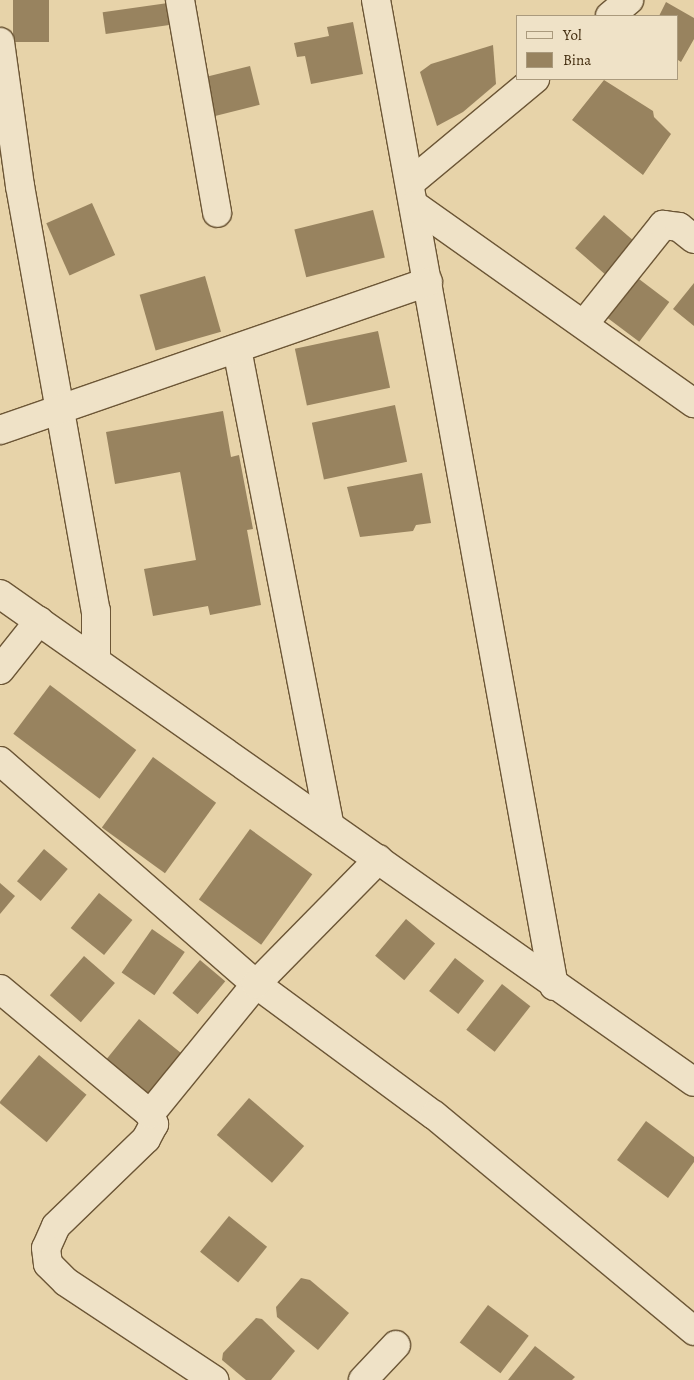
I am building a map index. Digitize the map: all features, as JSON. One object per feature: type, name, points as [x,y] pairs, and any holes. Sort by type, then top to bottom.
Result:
[{"type":"street","points":[[180,0],[217,213]]},
{"type":"street","points":[[376,0],[554,986]]},
{"type":"street","points":[[611,15],[629,0]]},
{"type":"street","points":[[0,42],[3,89],[96,611],[96,660]]},
{"type":"street","points":[[412,194],[534,80]]},
{"type":"street","points":[[412,194],[584,324],[694,403]]},
{"type":"street","points":[[584,324],[663,225],[679,227],[694,238]]},
{"type":"street","points":[[0,430],[428,282]]},
{"type":"street","points":[[237,349],[329,824]]},
{"type":"street","points":[[0,594],[379,859],[554,986],[694,1082]]},
{"type":"street","points":[[0,670],[39,621]]},
{"type":"street","points":[[0,761],[256,984],[434,1115],[694,1331]]},
{"type":"street","points":[[150,1114],[256,984],[379,859]]},
{"type":"street","points":[[0,989],[150,1114],[154,1124],[146,1139],[56,1226],[46,1248],[48,1264],[66,1282],[214,1380]]},
{"type":"street","points":[[363,1380],[396,1346]]},
{"type":"building","points":[[13,0],[49,0],[49,42],[13,42]]},
{"type":"building","points":[[666,2],[694,18],[694,39],[681,62],[679,61],[679,15],[660,15]]},
{"type":"building","points":[[168,3],[171,25],[106,34],[103,12]]},
{"type":"building","points":[[353,22],[363,74],[311,84],[305,56],[297,57],[294,43],[329,36],[327,27]]},
{"type":"building","points":[[493,45],[496,84],[463,112],[437,126],[420,72],[431,64]]},
{"type":"building","points":[[250,66],[260,105],[212,117],[202,78]]},
{"type":"building","points":[[604,80],[653,111],[654,117],[671,134],[643,175],[572,120]]},
{"type":"building","points":[[92,203],[115,255],[70,275],[46,223]]},
{"type":"building","points":[[373,210],[385,258],[306,277],[294,230]]},
{"type":"building","points":[[604,215],[636,243],[608,276],[575,248]]},
{"type":"building","points":[[205,276],[221,332],[156,350],[140,295]]},
{"type":"building","points":[[635,276],[669,302],[639,342],[605,316]]},
{"type":"building","points":[[694,283],[694,326],[673,309]]},
{"type":"building","points":[[378,331],[390,388],[307,405],[295,349]]},
{"type":"building","points":[[395,405],[407,462],[324,479],[312,423]]},
{"type":"building","points":[[223,411],[231,457],[239,455],[253,529],[247,530],[261,605],[210,615],[208,606],[153,616],[144,569],[196,560],[180,472],[115,484],[106,432]]},
{"type":"building","points":[[422,473],[431,523],[416,525],[413,531],[360,537],[347,487]]},
{"type":"building","points":[[50,685],[136,750],[100,799],[13,734]]},
{"type":"building","points":[[153,757],[216,803],[165,873],[102,827]]},
{"type":"building","points":[[250,829],[312,874],[261,945],[199,899]]},
{"type":"building","points":[[44,849],[68,869],[41,901],[17,881]]},
{"type":"building","points":[[0,883],[15,896],[0,914]]},
{"type":"building","points":[[99,893],[132,920],[104,955],[71,928]]},
{"type":"building","points":[[406,919],[435,943],[404,980],[375,956]]},
{"type":"building","points":[[152,929],[185,952],[154,995],[122,972]]},
{"type":"building","points":[[84,956],[115,983],[81,1022],[50,995]]},
{"type":"building","points":[[455,958],[484,981],[458,1014],[429,991]]},
{"type":"building","points":[[200,960],[225,981],[198,1014],[172,993]]},
{"type":"building","points":[[502,984],[530,1006],[495,1052],[466,1030]]},
{"type":"building","points":[[139,1019],[186,1057],[152,1098],[106,1060]]},
{"type":"building","points":[[39,1055],[86,1095],[47,1142],[0,1103]]},
{"type":"building","points":[[249,1098],[304,1146],[272,1183],[217,1135]]},
{"type":"building","points":[[646,1121],[694,1157],[694,1162],[668,1198],[617,1160]]},
{"type":"building","points":[[229,1216],[267,1247],[238,1283],[200,1252]]},
{"type":"building","points":[[301,1278],[310,1280],[349,1313],[318,1350],[277,1317],[276,1307]]},
{"type":"building","points":[[488,1305],[529,1336],[500,1373],[460,1343]]},
{"type":"building","points":[[256,1318],[262,1319],[295,1351],[271,1380],[246,1380],[222,1360],[223,1353]]},
{"type":"building","points":[[535,1346],[575,1377],[572,1380],[508,1380]]}]
